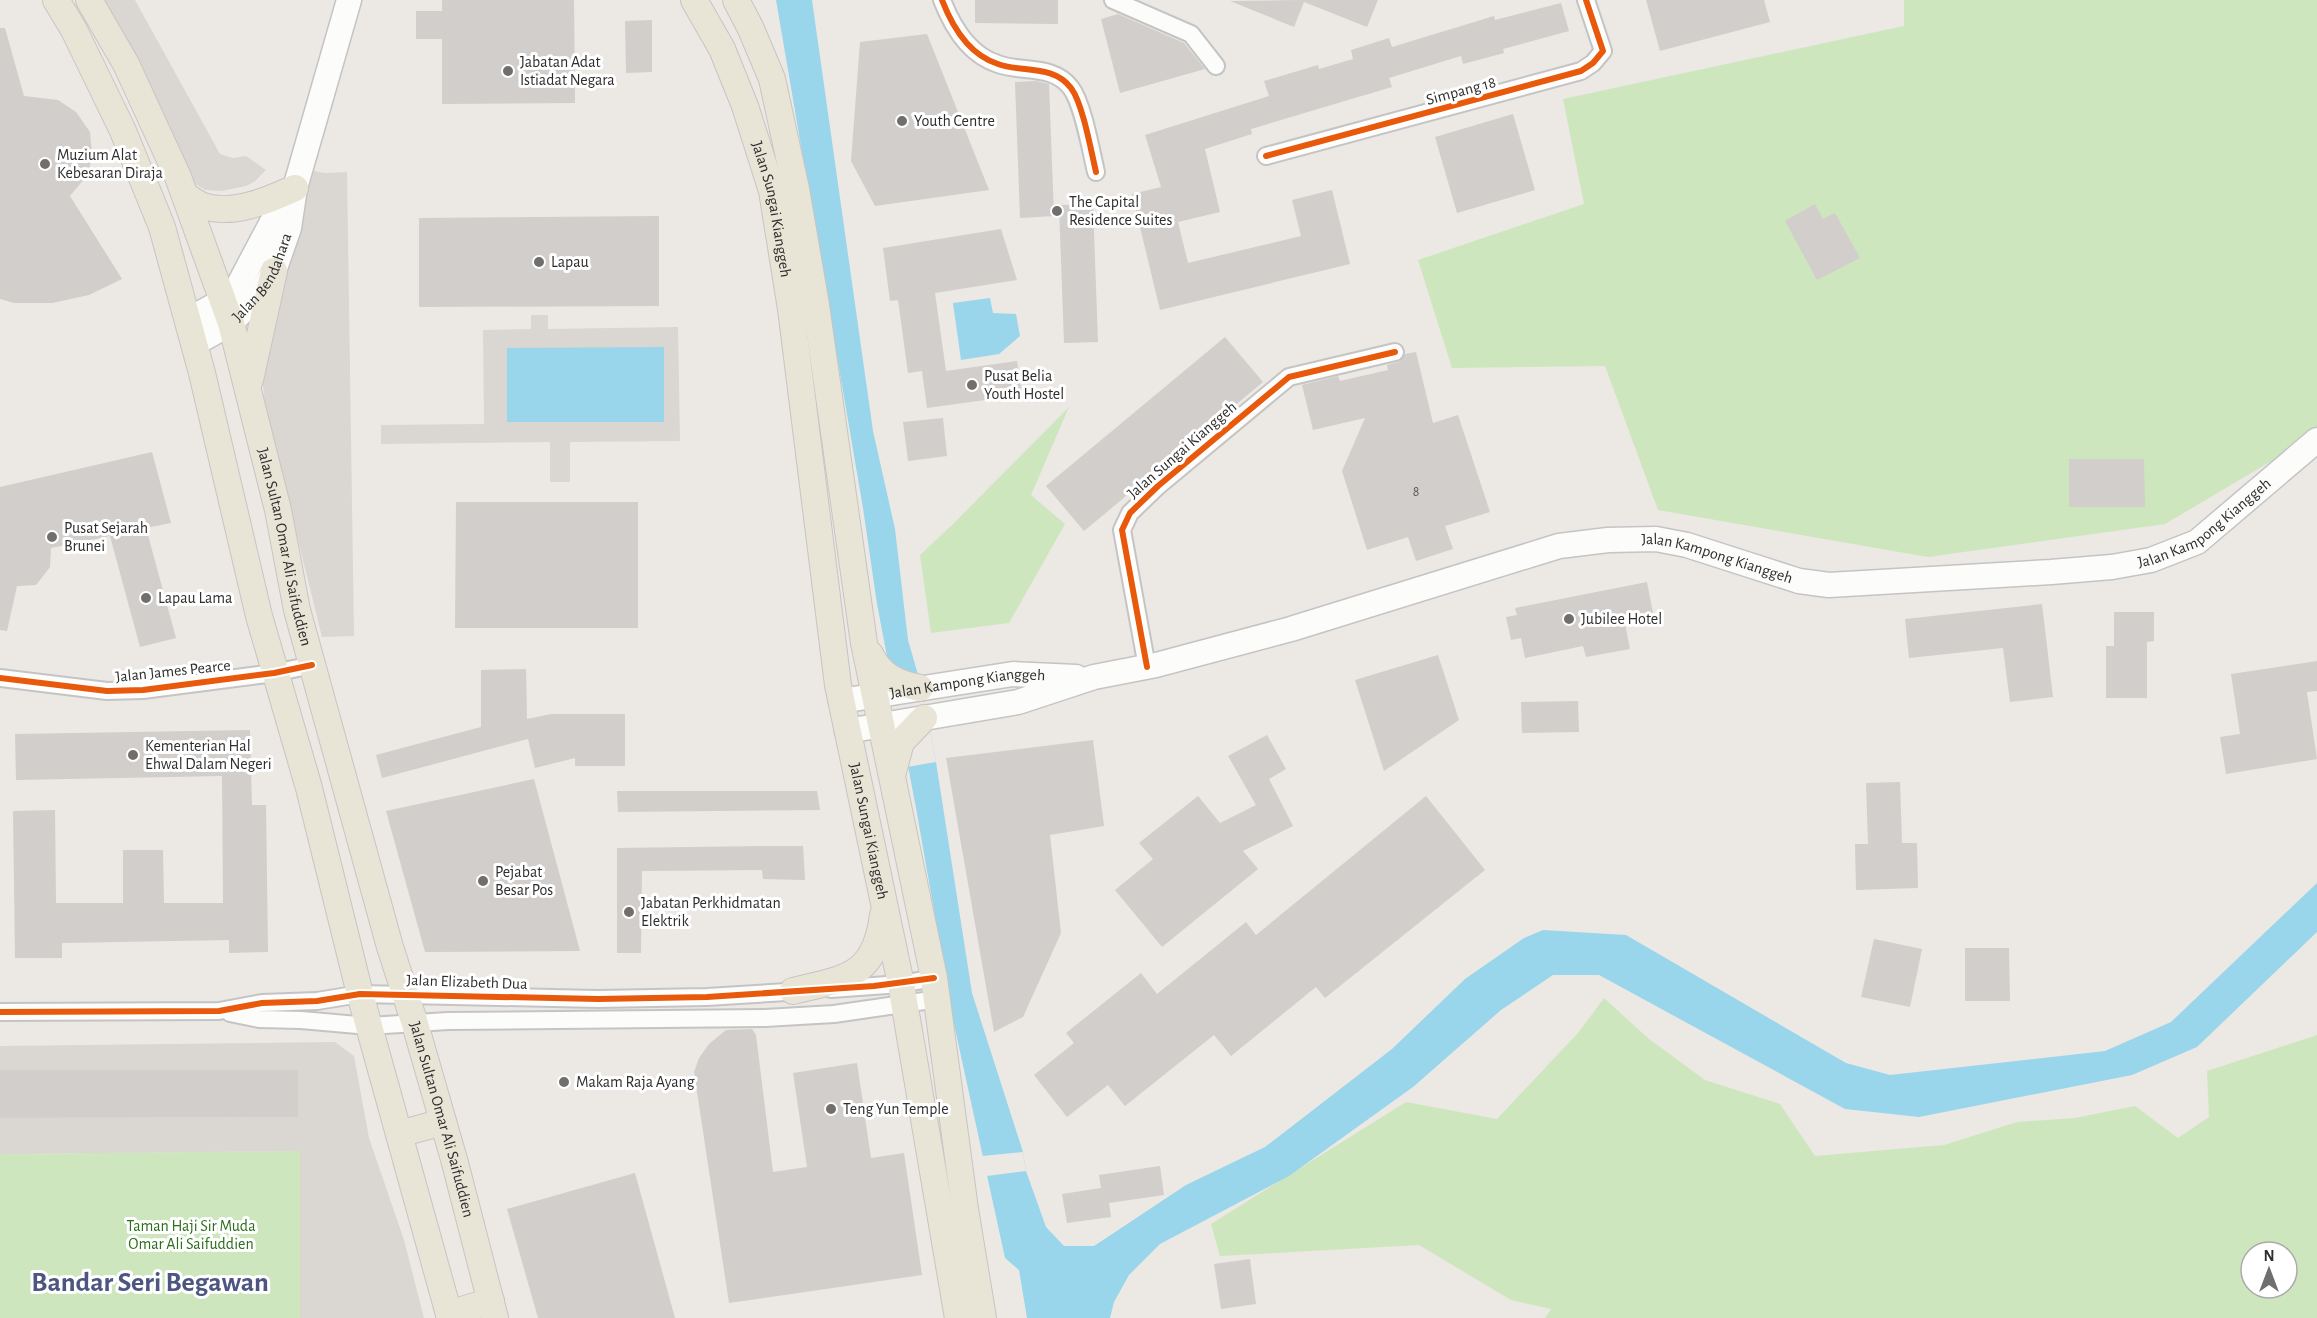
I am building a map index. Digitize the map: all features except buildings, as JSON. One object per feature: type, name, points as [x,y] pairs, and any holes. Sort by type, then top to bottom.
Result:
[{"type":"main road","points":[[56,0],[84,51],[135,160],[162,227],[191,332],[274,673],[309,788],[360,994],[450,1316],[493,1310]]},
{"type":"main road","name":"Jalan Sultan Omar Ali Saifuddien","points":[[89,0],[126,64],[186,196],[228,312],[278,510],[297,610],[390,946],[443,1122],[493,1310]]},
{"type":"main road","name":"Jalan Bendahara","points":[[191,332],[262,291],[274,271],[289,228],[296,188],[350,0]]},
{"type":"main road","name":"Jalan Sungai Kianggeh","points":[[694,0],[726,59],[745,106],[772,191],[791,309],[842,701],[903,994],[958,1318]]},
{"type":"main road","name":"Jalan Sungai Kianggeh","points":[[736,0],[772,79],[790,156],[816,305],[864,643],[886,689],[893,730],[892,778],[936,989],[959,1170],[983,1318]]},
{"type":"main road","points":[[186,196],[203,206],[240,207],[258,204],[296,188]]},
{"type":"main road","name":"Jalan Bendahara","points":[[228,312],[237,288],[272,222],[296,188]]},
{"type":"main road","points":[[248,386],[274,271]]},
{"type":"main road","name":"Jalan Kampong Kianggeh","points":[[934,716],[1018,702],[1094,677],[1147,667],[1312,622],[1559,546],[1608,540],[1656,539],[1687,545],[1799,581],[1829,585],[2051,572],[2112,567],[2151,560],[2197,542],[2317,440]]},
{"type":"main road","name":"Jalan Kampong Kianggeh","points":[[930,686],[1012,674],[1094,677]]},
{"type":"main road","points":[[886,689],[930,686]]},
{"type":"main road","name":"Jalan Kampong Kianggeh","points":[[842,701],[886,689]]},
{"type":"main road","points":[[893,730],[934,716]]},
{"type":"main road","name":"Jalan Kampong Kianggeh","points":[[847,731],[893,730]]},
{"type":"main road","points":[[793,991],[847,978],[864,965],[875,950],[881,928],[884,902]]},
{"type":"main road","points":[[399,1134],[443,1122]]},
{"type":"street","points":[[942,0],[960,35],[970,47],[997,64],[1037,69],[1057,76],[1071,88],[1096,172]]},
{"type":"street","points":[[1113,0],[1191,34],[1216,66]]},
{"type":"street","name":"Simpang 18","points":[[1266,156],[1581,71],[1593,63],[1603,51],[1586,0]]},
{"type":"street","name":"Jalan Sungai Kianggeh","points":[[1147,667],[1122,530],[1130,513],[1158,486],[1289,377],[1395,352]]},
{"type":"street","name":"Jalan James Pearce","points":[[0,678],[107,691],[143,690],[274,673],[312,665]]},
{"type":"street","name":"Jalan Elizabeth Dua","points":[[219,1011],[259,1019],[369,1026],[448,1021],[776,1018],[834,1014],[903,994],[936,989]]},
{"type":"street","name":"Jalan Elizabeth Dua","points":[[0,1012],[219,1011],[262,1003],[317,1001],[360,994],[598,999],[707,997],[793,991],[903,994]]},
{"type":"green space","points":[[1904,0],[2317,0],[2317,434],[2165,524],[1928,557],[1658,510],[1605,366],[1452,368],[1418,260],[1584,204],[1563,99],[1904,26]]},
{"type":"green space","points":[[1069,407],[1031,495],[1065,524],[1009,623],[931,633],[920,555]]},
{"type":"green space","points":[[1604,998],[1649,1039],[1705,1080],[1780,1104],[1815,1156],[1944,1145],[2017,1122],[2075,1118],[2135,1106],[2178,1138],[2209,1117],[2207,1071],[2317,1035],[2317,1318],[1545,1318],[1551,1309],[1511,1300],[1419,1245],[1220,1256],[1211,1224],[1406,1102],[1497,1119],[1578,1033]]},
{"type":"green space","name":"Taman Haji Sir Muda Omar Ali Saifuddien","points":[[301,1151],[300,1318],[0,1318],[0,1154]]},
{"type":"shaded area","points":[[93,0],[135,0],[220,154],[233,158],[246,156],[266,170],[254,182],[222,191],[205,190],[192,182]]},
{"type":"shaded area","points":[[314,171],[347,172],[354,636],[322,637],[265,406],[262,374],[266,326]]},
{"type":"shaded area","points":[[531,315],[548,315],[548,329],[678,327],[680,441],[570,442],[570,482],[550,482],[550,442],[381,444],[381,425],[484,424],[483,330],[531,329]]},
{"type":"shaded area","points":[[335,1042],[354,1056],[369,1138],[404,1240],[424,1318],[300,1318],[300,1151],[0,1154],[0,1118],[298,1117],[298,1070],[0,1070],[0,1046]]},
{"type":"water","points":[[776,0],[812,0],[873,431],[895,529],[908,640],[921,685],[936,762],[972,993],[1023,1152],[1026,1171],[1046,1227],[1064,1246],[1094,1246],[1186,1185],[1265,1147],[1392,1049],[1465,979],[1524,938],[1543,930],[1626,935],[1846,1063],[1890,1075],[2105,1051],[2171,1022],[2317,883],[2317,932],[2197,1047],[2132,1075],[1919,1117],[1845,1109],[1599,975],[1553,975],[1501,1010],[1413,1087],[1289,1176],[1160,1244],[1129,1275],[1114,1302],[1110,1318],[1027,1318],[1019,1270],[1005,1258],[954,1024],[877,604],[863,508]]},
{"type":"water","points":[[990,298],[993,313],[1016,314],[1020,336],[999,354],[961,360],[953,303]]},
{"type":"water","points":[[664,347],[664,422],[507,422],[507,348]]},
{"type":"pier","points":[[921,685],[936,762],[907,767],[893,687]]},
{"type":"pier","points":[[1023,1152],[1026,1171],[987,1176],[982,1156]]},
{"type":"cycle path","points":[[942,0],[956,29],[978,54],[1007,67],[1046,72],[1064,80],[1075,95],[1083,116],[1096,172]]},
{"type":"cycle path","points":[[1266,156],[1581,71],[1593,63],[1603,51],[1586,0]]},
{"type":"cycle path","points":[[1147,667],[1122,530],[1130,513],[1158,486],[1289,377],[1395,352]]},
{"type":"cycle path","points":[[0,678],[107,691],[143,690],[274,673],[312,665]]},
{"type":"cycle path","points":[[0,1012],[219,1011],[262,1003],[317,1001],[360,994],[598,999],[707,997],[874,986],[934,978]]},
{"type":"place","name":"Jabatan Adat Istiadat Negara","points":[[508,71]]},
{"type":"place","name":"Youth Centre","points":[[902,121]]},
{"type":"place","name":"Muzium Alat Kebesaran Diraja","points":[[45,164]]},
{"type":"place","name":"The Capital Residence Suites","points":[[1057,211]]},
{"type":"place","name":"Lapau","points":[[539,262]]},
{"type":"place","name":"Pusat Belia Youth Hostel","points":[[972,385]]},
{"type":"place","name":"Pusat Sejarah Brunei","points":[[52,537]]},
{"type":"place","name":"Lapau Lama","points":[[146,598]]},
{"type":"place","name":"Jubilee Hotel","points":[[1569,619]]},
{"type":"place","name":"Kementerian Hal Ehwal Dalam Negeri","points":[[133,755]]},
{"type":"place","name":"Pejabat Besar Pos","points":[[483,881]]},
{"type":"place","name":"Jabatan Perkhidmatan Elektrik","points":[[629,912]]},
{"type":"place","name":"Makam Raja Ayang","points":[[564,1082]]},
{"type":"place","name":"Teng Yun Temple","points":[[831,1109]]},
{"type":"district","name":"Bandar Seri Begawan","points":[[150,1283]]}]
